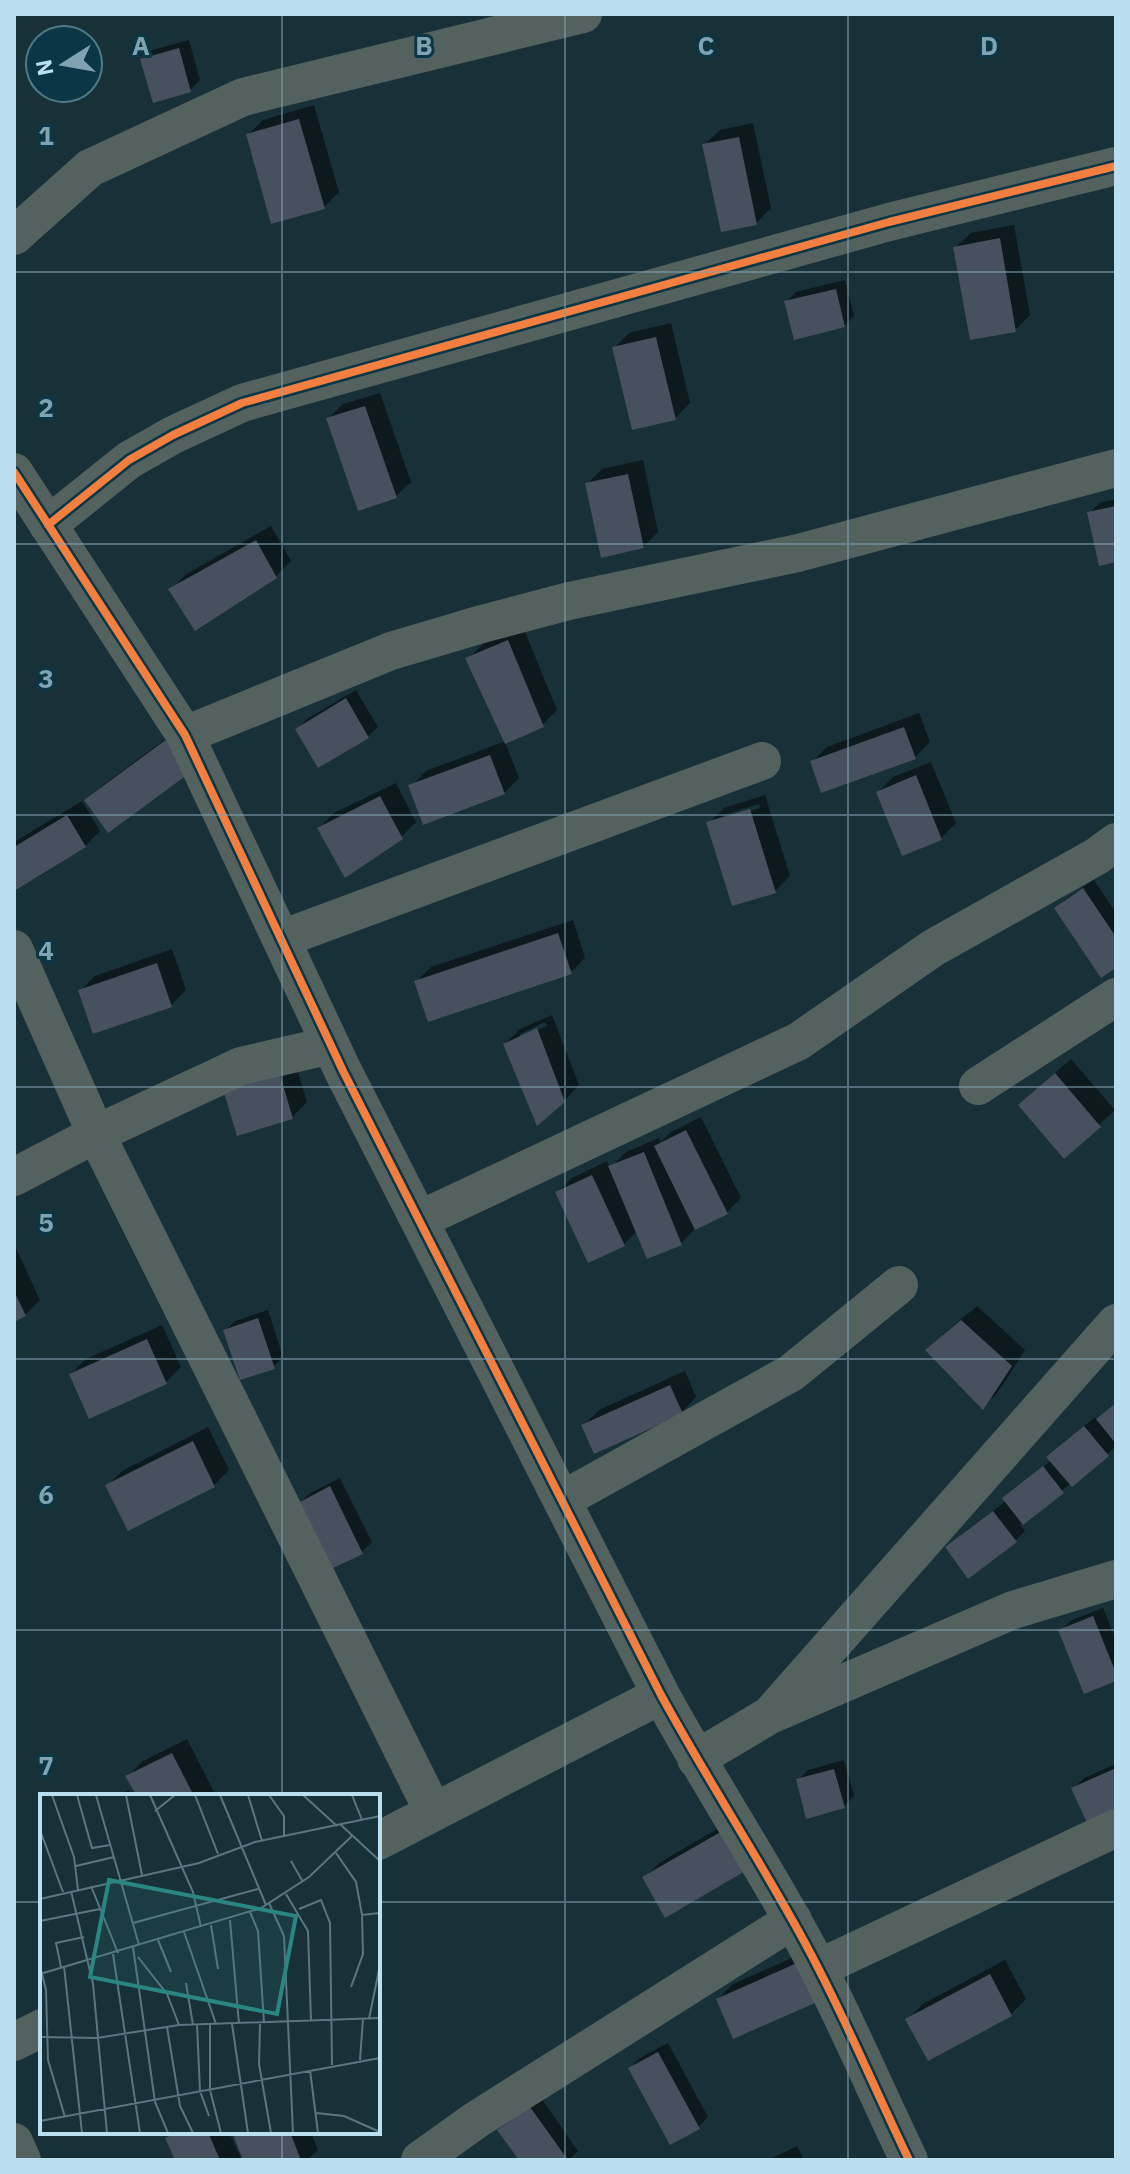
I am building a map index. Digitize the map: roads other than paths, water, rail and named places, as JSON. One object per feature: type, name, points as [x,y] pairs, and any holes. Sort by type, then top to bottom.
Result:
[{"type":"street","points":[[14,236],[90,168],[243,97],[583,14]]},
{"type":"street","points":[[48,525],[129,460],[173,435],[242,403],[889,222],[1116,166]]},
{"type":"street","points":[[185,735],[391,651],[482,624],[569,601],[798,553],[1116,468]]},
{"type":"street","points":[[14,472],[185,735],[331,1045],[419,1220],[661,1695],[819,1968],[909,2160]]},
{"type":"street","points":[[281,939],[762,761]]},
{"type":"street","points":[[419,1220],[799,1041],[933,948],[1097,856],[1116,842]]},
{"type":"street","points":[[14,949],[96,1134],[433,1811]]},
{"type":"street","points":[[978,1086],[1116,997]]},
{"type":"street","points":[[14,1177],[96,1134],[241,1066],[331,1045]]},
{"type":"street","points":[[562,1500],[791,1373],[899,1285]]},
{"type":"street","points":[[770,1715],[1116,1323]]},
{"type":"street","points":[[696,1759],[770,1715],[1013,1610],[1116,1579]]},
{"type":"street","points":[[380,1840],[661,1695]]},
{"type":"street","points":[[819,1968],[1116,1828]]},
{"type":"street","points":[[420,2160],[476,2120],[793,1920]]},
{"type":"street","points":[[14,2042],[40,2029]]},
{"type":"street","points":[[14,2142],[22,2160]]}]
